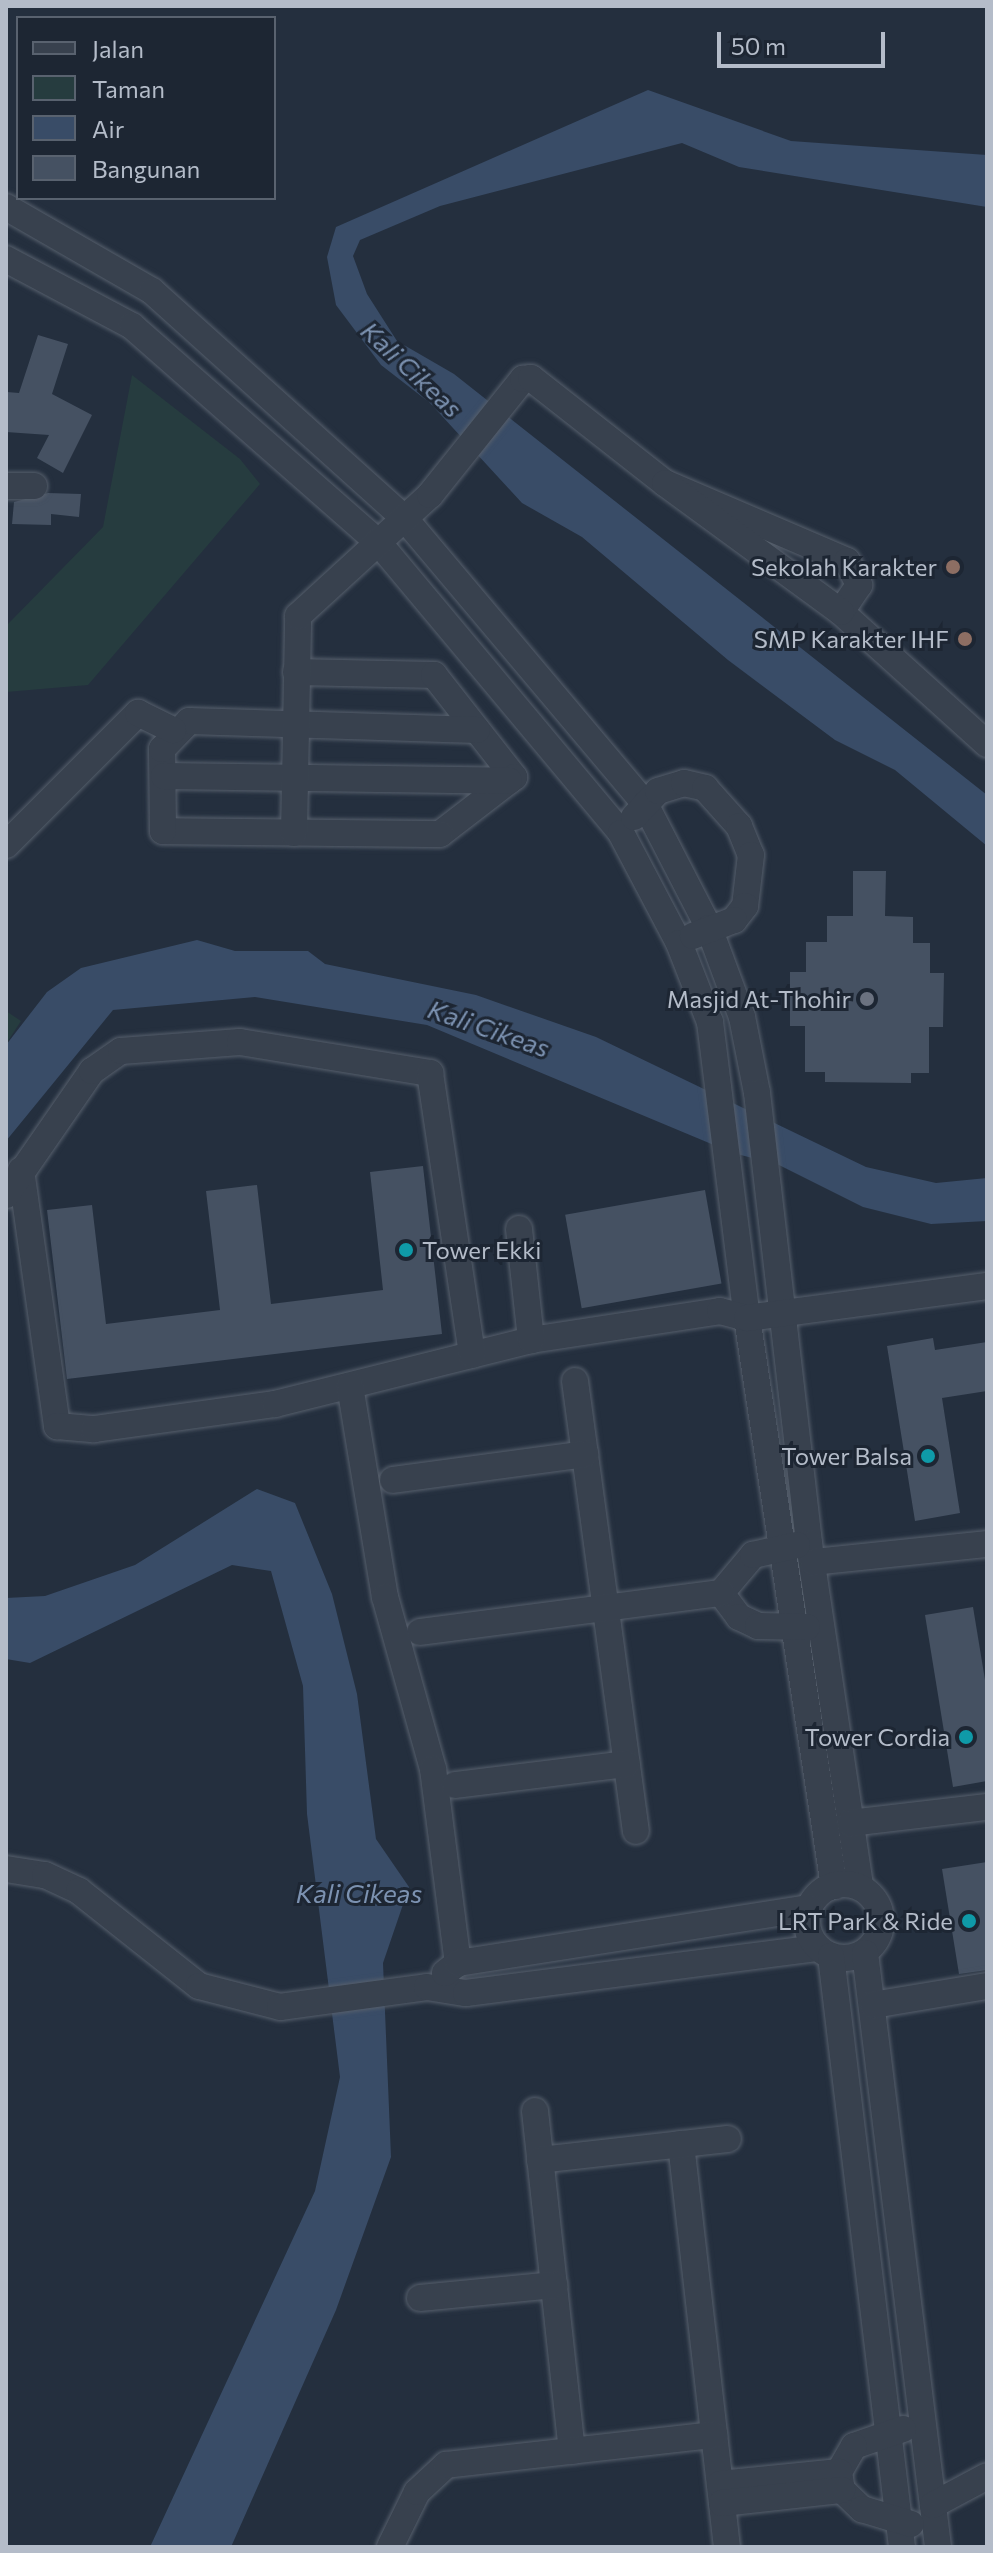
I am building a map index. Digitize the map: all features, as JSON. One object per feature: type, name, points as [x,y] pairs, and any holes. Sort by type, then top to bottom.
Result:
[{"type":"street","points":[[6,207],[152,291],[406,520],[500,625],[645,804],[709,928],[742,1017],[757,1093],[775,1222],[811,1553],[850,1823],[847,1887]]},
{"type":"street","points":[[6,259],[132,326],[378,542],[478,657],[621,833],[679,943],[710,1022],[747,1318],[791,1628],[847,1887],[882,1918],[879,1938],[865,1953],[825,1952],[466,1993],[421,1987],[280,2007],[199,1986],[79,1891],[45,1875],[6,1869]]},
{"type":"street","points":[[132,326],[152,291]]},
{"type":"street","points":[[294,833],[298,616],[406,520],[430,495],[506,397],[531,378],[665,483],[841,612],[987,744]]},
{"type":"street","points":[[665,483],[847,561],[859,585],[841,612]]},
{"type":"street","points":[[6,486],[34,486]]},
{"type":"street","points":[[841,612],[938,708]]},
{"type":"street","points":[[478,657],[500,625]]},
{"type":"street","points":[[296,672],[434,675],[514,777],[440,834],[163,831],[162,749],[173,730],[189,721],[477,730]]},
{"type":"street","points":[[6,845],[138,713],[173,730]]},
{"type":"street","points":[[164,776],[509,781]]},
{"type":"street","points":[[621,833],[645,804],[684,783],[705,788],[739,826],[751,855],[745,906],[734,920],[679,943]]},
{"type":"street","points":[[6,1195],[92,1071],[121,1051],[240,1042],[430,1073],[472,1355]]},
{"type":"street","points":[[21,1170],[57,1426],[94,1429],[214,1415],[350,1386],[531,1340],[720,1311],[747,1318],[987,1286]]},
{"type":"street","points":[[519,1229],[531,1340]]},
{"type":"street","points":[[575,1381],[636,1831]]},
{"type":"street","points":[[350,1386],[385,1597],[433,1769],[458,1963]]},
{"type":"street","points":[[393,1480],[585,1454]]},
{"type":"street","points":[[721,1593],[739,1564],[780,1547],[811,1553],[987,1544]]},
{"type":"street","points":[[721,1593],[739,1617],[791,1628],[822,1627]]},
{"type":"street","points":[[420,1632],[721,1593]]},
{"type":"street","points":[[455,1785],[627,1764]]},
{"type":"street","points":[[850,1823],[987,1807]]},
{"type":"street","points":[[421,1987],[458,1963],[810,1908],[847,1887]]},
{"type":"street","points":[[810,1908],[825,1952],[901,2536]]},
{"type":"street","points":[[865,1953],[926,2427],[935,2525]]},
{"type":"street","points":[[873,2005],[987,1986]]},
{"type":"street","points":[[535,2111],[572,2451]]},
{"type":"street","points":[[540,2160],[728,2139]]},
{"type":"street","points":[[681,2144],[727,2547]]},
{"type":"street","points":[[420,2298],[554,2285]]},
{"type":"street","points":[[841,2481],[854,2446],[888,2430],[926,2427]]},
{"type":"street","points":[[390,2547],[417,2492],[446,2465],[714,2435]]},
{"type":"street","points":[[901,2536],[935,2525],[987,2476]]},
{"type":"street","points":[[721,2494],[841,2481]]},
{"type":"street","points":[[841,2481],[862,2509],[901,2536]]},
{"type":"green space","points":[[132,375],[240,459],[260,484],[88,685],[6,692],[6,626],[103,527]]},
{"type":"green space","points":[[6,1011],[21,1021],[6,1044]]},
{"type":"water","points":[[648,90],[791,141],[987,155],[987,207],[739,167],[682,143],[440,206],[360,240],[353,256],[367,294],[397,341],[454,374],[987,795],[987,846],[895,770],[835,740],[728,660],[582,537],[522,503],[430,403],[381,365],[336,305],[327,257],[336,227]]},
{"type":"water","name":"Kali Cikeas","points":[[197,940],[235,951],[308,951],[325,964],[476,995],[596,1037],[866,1167],[936,1183],[987,1178],[987,1221],[931,1224],[863,1207],[779,1165],[733,1153],[427,1025],[255,997],[113,1010],[6,1141],[6,1045],[47,992],[81,968]]},
{"type":"water","name":"Kali Cikeas","points":[[257,1489],[295,1503],[332,1594],[357,1694],[376,1839],[409,1887],[383,1963],[391,2157],[336,2310],[231,2547],[150,2547],[315,2191],[340,2077],[307,1814],[303,1686],[271,1571],[232,1565],[30,1663],[6,1659],[6,1598],[45,1596],[135,1565]]},
{"type":"building","points":[[38,335],[68,344],[52,394],[92,415],[63,473],[37,458],[49,435],[6,432],[7,392],[19,393]]},
{"type":"building","points":[[48,493],[81,494],[79,517],[51,514],[51,525],[12,524],[14,502]]},
{"type":"building","name":"Masjid At-Thohir","points":[[853,871],[886,871],[885,916],[913,917],[913,943],[930,943],[930,973],[944,973],[943,1027],[929,1027],[929,1073],[911,1073],[911,1083],[825,1082],[825,1072],[805,1072],[805,1026],[790,1026],[790,972],[806,972],[806,942],[827,942],[827,916],[853,916]]},
{"type":"building","name":"Tower Ekki","points":[[423,1166],[442,1334],[67,1379],[47,1210],[92,1205],[106,1324],[220,1310],[206,1191],[257,1185],[271,1304],[383,1290],[370,1172]]},
{"type":"building","points":[[705,1190],[721,1284],[582,1308],[565,1215]]},
{"type":"building","name":"Tower Balsa","points":[[933,1338],[935,1350],[987,1342],[987,1391],[942,1398],[960,1513],[915,1521],[887,1346]]},
{"type":"building","name":"Tower Cordia","points":[[973,1607],[987,1692],[987,1781],[953,1787],[925,1615]]},
{"type":"building","name":"LRT Park & Ride","points":[[987,1862],[987,1970],[959,1974],[942,1869]]},
{"type":"place","name":"Sekolah Karakter","points":[[953,567]]},
{"type":"place","name":"SMP Karakter IHF","points":[[965,639]]},
{"type":"place","name":"Masjid At-Thohir","points":[[867,999]]},
{"type":"place","name":"Tower Ekki","points":[[406,1250]]},
{"type":"place","name":"Tower Balsa","points":[[928,1456]]},
{"type":"place","name":"Tower Cordia","points":[[966,1737]]},
{"type":"place","name":"LRT Park & Ride","points":[[969,1921]]}]
